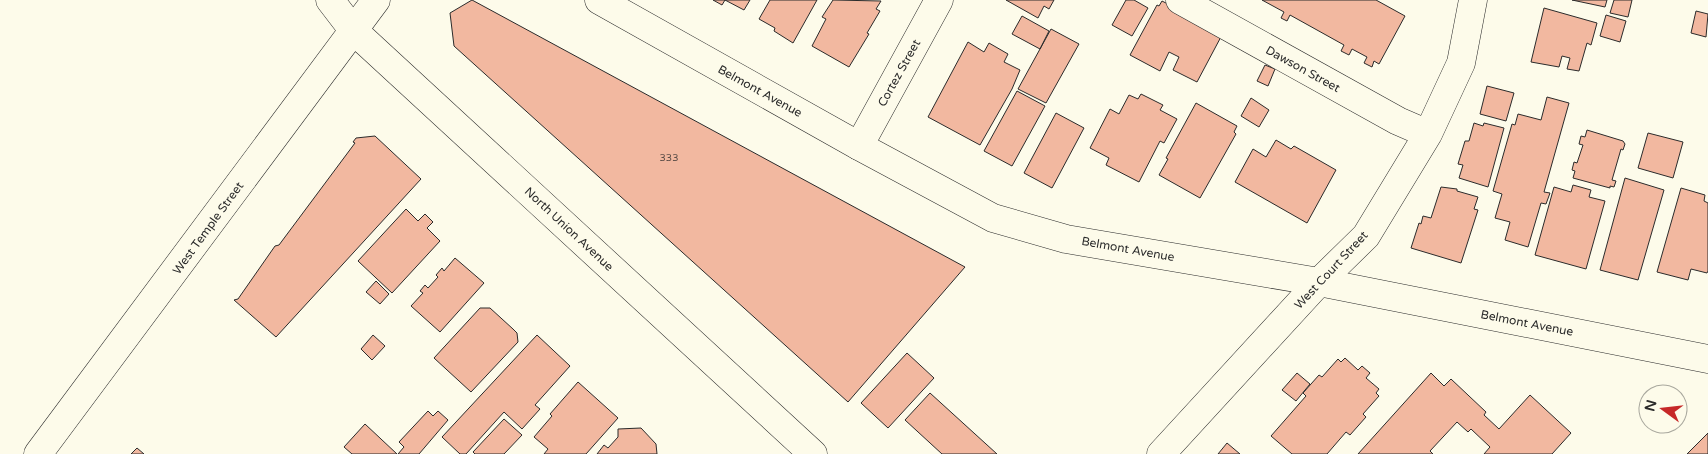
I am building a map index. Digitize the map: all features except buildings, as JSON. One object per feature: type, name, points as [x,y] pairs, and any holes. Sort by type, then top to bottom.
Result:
[{"type":"street","name":"North Union Avenue","points":[[330,0],[353,30],[813,454]]},
{"type":"street","name":"West Temple Street","points":[[38,454],[376,0]]},
{"type":"street","name":"Belmont Avenue","points":[[599,0],[859,146],[992,218],[1066,239],[1319,282],[1708,358]]},
{"type":"street","name":"Cortez Street","points":[[859,146],[939,0]]},
{"type":"street","name":"Dawson Street","points":[[1180,0],[1398,121],[1428,134]]},
{"type":"street","name":"West Court Street","points":[[1161,454],[1319,282],[1366,236],[1428,134],[1461,64],[1473,0]]}]
